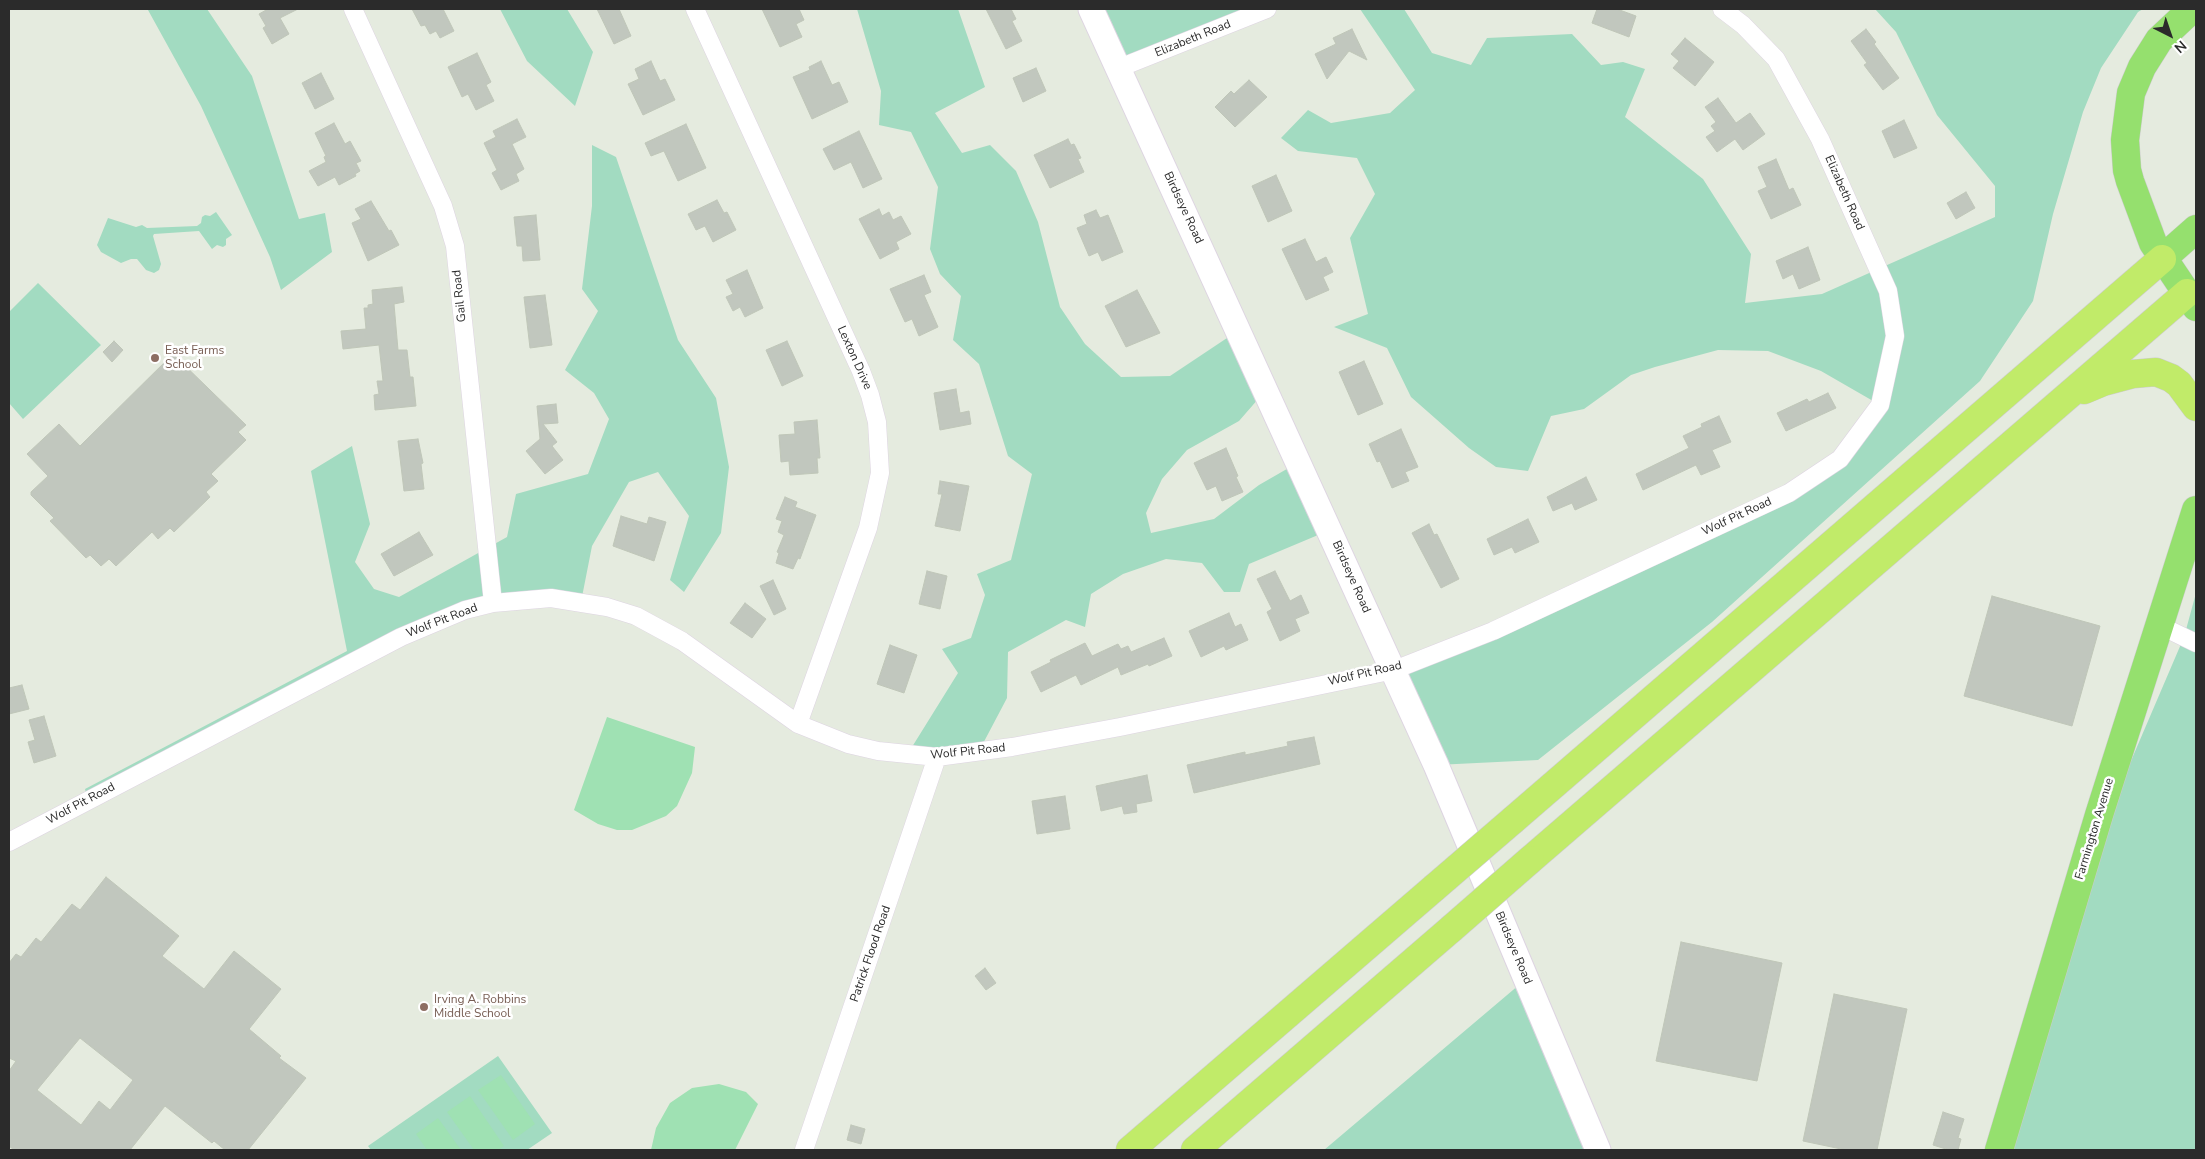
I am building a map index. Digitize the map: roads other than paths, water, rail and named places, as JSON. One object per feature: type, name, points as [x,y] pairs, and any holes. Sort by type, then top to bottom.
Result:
[{"type":"highway","points":[[1130,1150],[2162,259]]},
{"type":"highway","points":[[1195,1150],[2056,405],[2193,295]]},
{"type":"highway","points":[[2056,405],[2103,382],[2146,372],[2162,374],[2171,378],[2186,392],[2196,407]]},
{"type":"main road","name":"Birdseye Road","points":[[1091,9],[1394,670],[1598,1150]]},
{"type":"main road","points":[[2192,9],[2160,40],[2142,67],[2132,93],[2126,125],[2125,155],[2130,181],[2153,243],[2162,259],[2193,295]]},
{"type":"main road","points":[[2162,259],[2196,230]]},
{"type":"main road","name":"Farmington Avenue","points":[[1999,1150],[2099,814],[2196,510]]},
{"type":"street","name":"Gail Road","points":[[353,9],[443,206],[455,246],[493,603]]},
{"type":"street","name":"Lexton Drive","points":[[695,9],[861,371],[877,422],[880,473],[868,528],[798,724]]},
{"type":"street","name":"Elizabeth Road","points":[[1119,68],[1267,9]]},
{"type":"street","name":"Elizabeth Road","points":[[1722,9],[1742,25],[1776,59],[1820,139],[1888,291],[1895,336],[1880,405]]},
{"type":"street","name":"Wolf Pit Road","points":[[9,842],[401,637],[465,610],[493,603],[551,598],[607,607],[636,616],[682,641],[798,724],[848,744],[888,752],[937,757],[1012,747],[1120,727],[1394,670],[1493,631],[1789,493],[1840,459],[1880,405]]},
{"type":"street","points":[[2159,624],[2196,643]]},
{"type":"street","name":"Patrick Flood Road","points":[[804,1150],[937,757]]},
{"type":"place","name":"East Farms School","points":[[155,358]]},
{"type":"place","name":"Irving A. Robbins Middle School","points":[[424,1007]]}]
